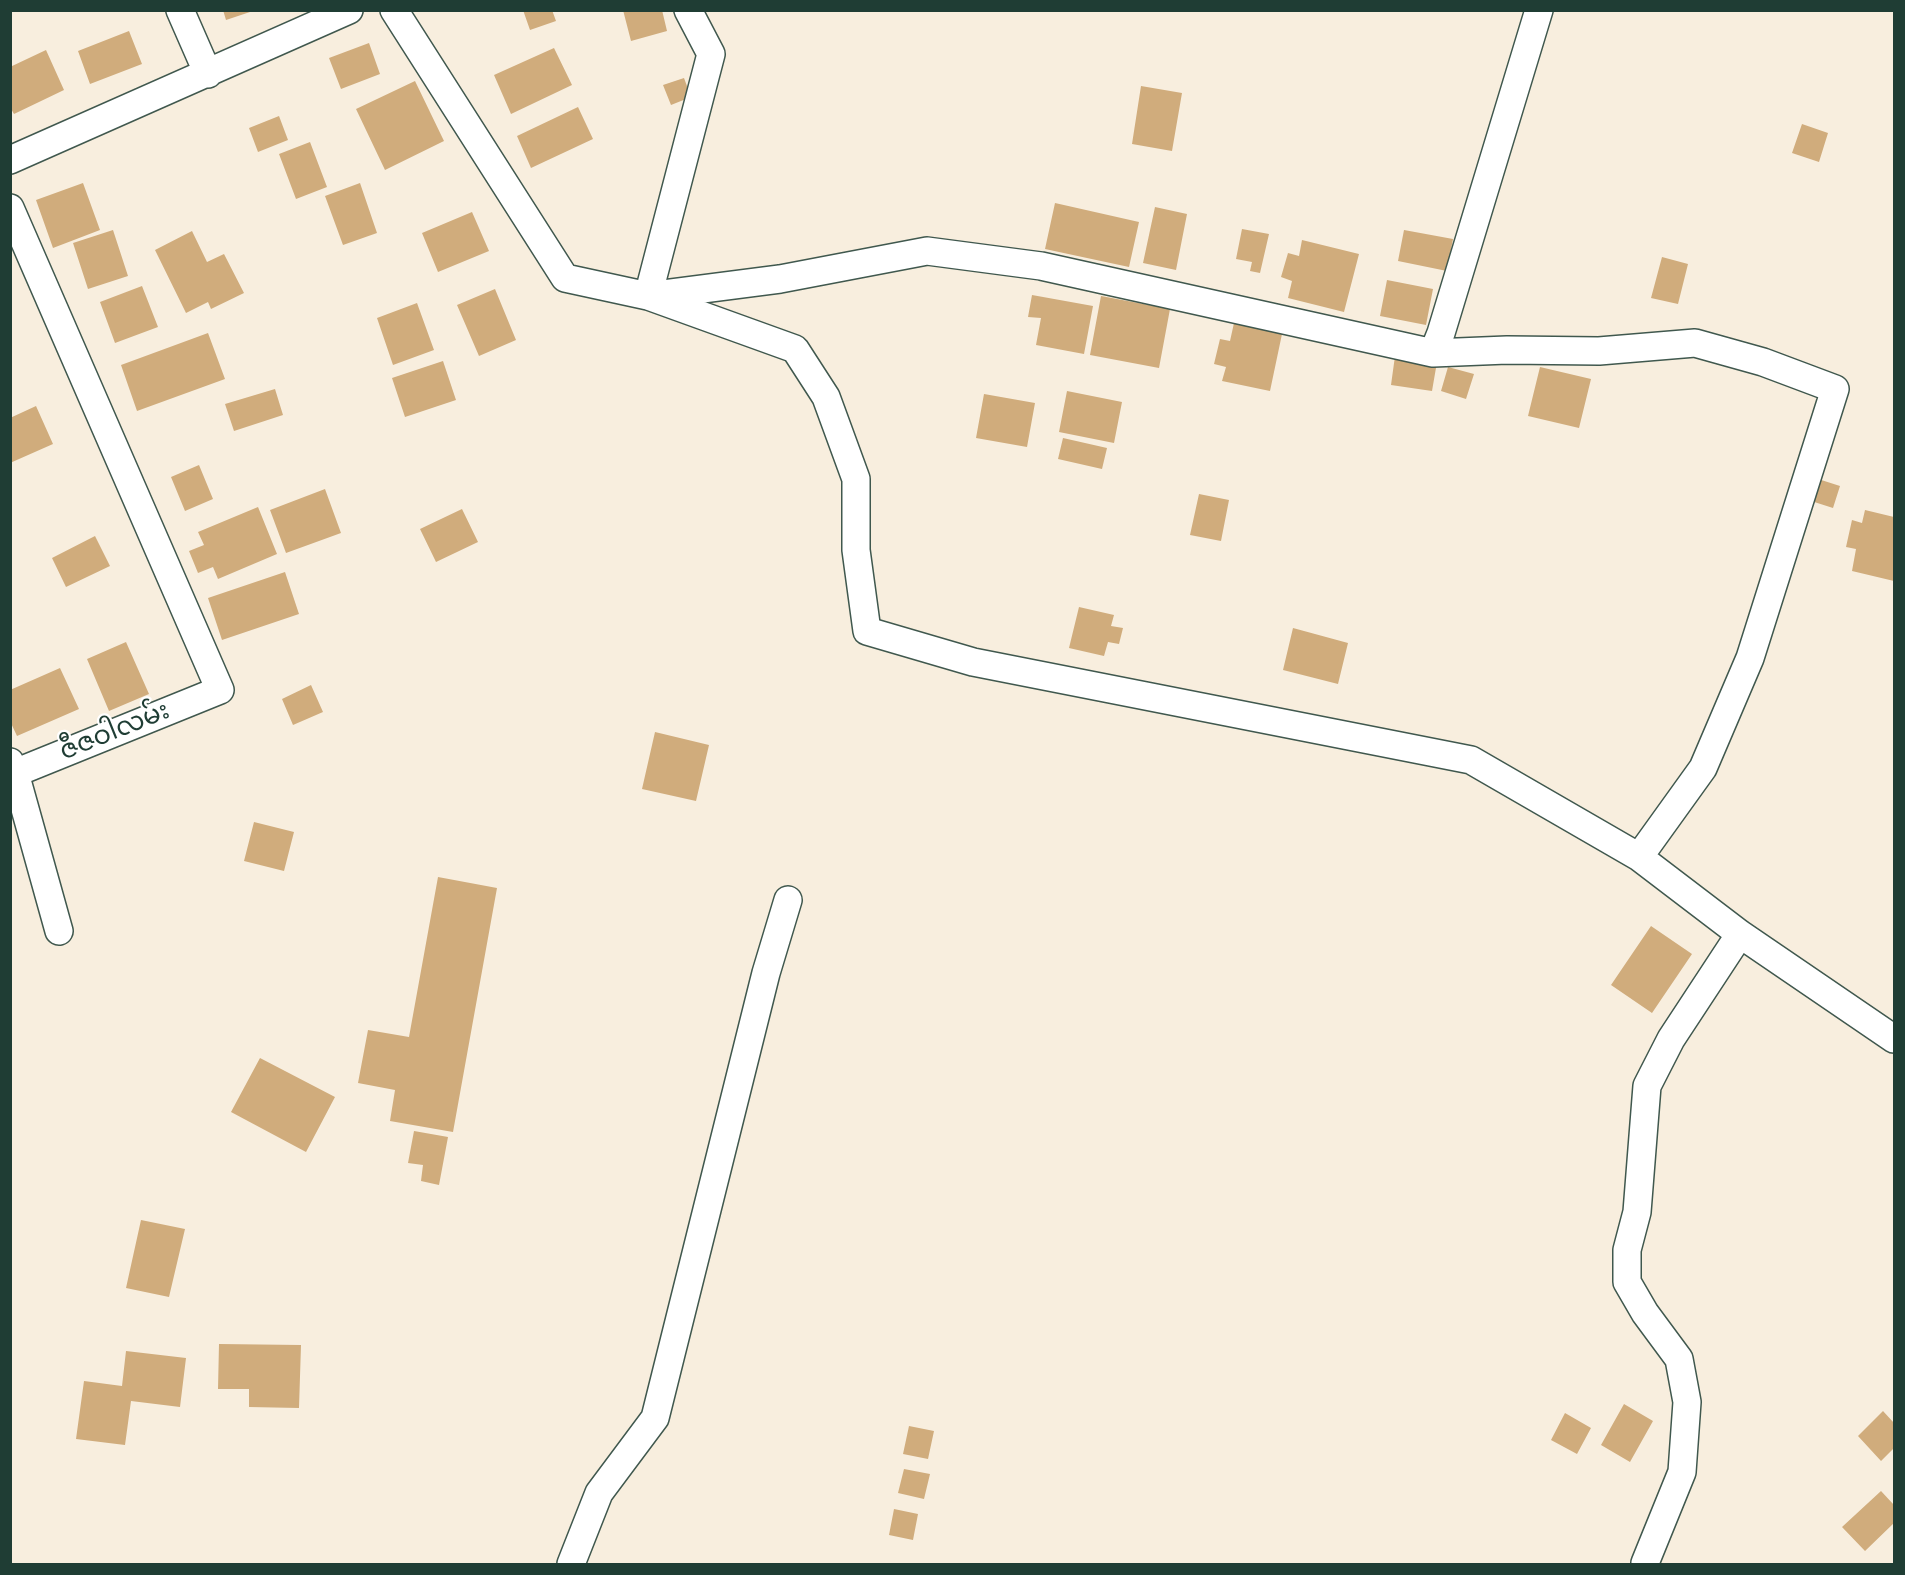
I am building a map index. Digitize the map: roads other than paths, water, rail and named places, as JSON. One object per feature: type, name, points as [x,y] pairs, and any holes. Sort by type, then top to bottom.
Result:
[{"type":"street","points":[[180,10],[208,74]]},
{"type":"street","points":[[10,160],[349,10]]},
{"type":"street","points":[[394,10],[565,278],[648,296],[795,349],[826,397],[856,479],[856,549],[867,631],[973,662],[1471,760],[1639,857],[1740,934],[1894,1039]]},
{"type":"street","points":[[648,296],[711,54],[688,10]]},
{"type":"street","points":[[1433,353],[1539,10]]},
{"type":"street","name":"ဇီဇဝါလမ်း","points":[[10,208],[220,690],[12,770]]},
{"type":"street","points":[[648,296],[780,279],[927,251],[1041,266],[1433,353],[1507,350],[1599,351],[1695,343],[1763,362],[1835,389],[1750,658],[1703,768],[1639,857]]},
{"type":"street","points":[[12,770],[59,931]]},
{"type":"street","points":[[571,1564],[599,1494],[655,1418],[766,973],[788,900]]},
{"type":"street","points":[[1645,1563],[1682,1472],[1687,1402],[1679,1359],[1645,1313],[1627,1282],[1627,1250],[1637,1212],[1647,1086],[1671,1039],[1740,934]]}]
